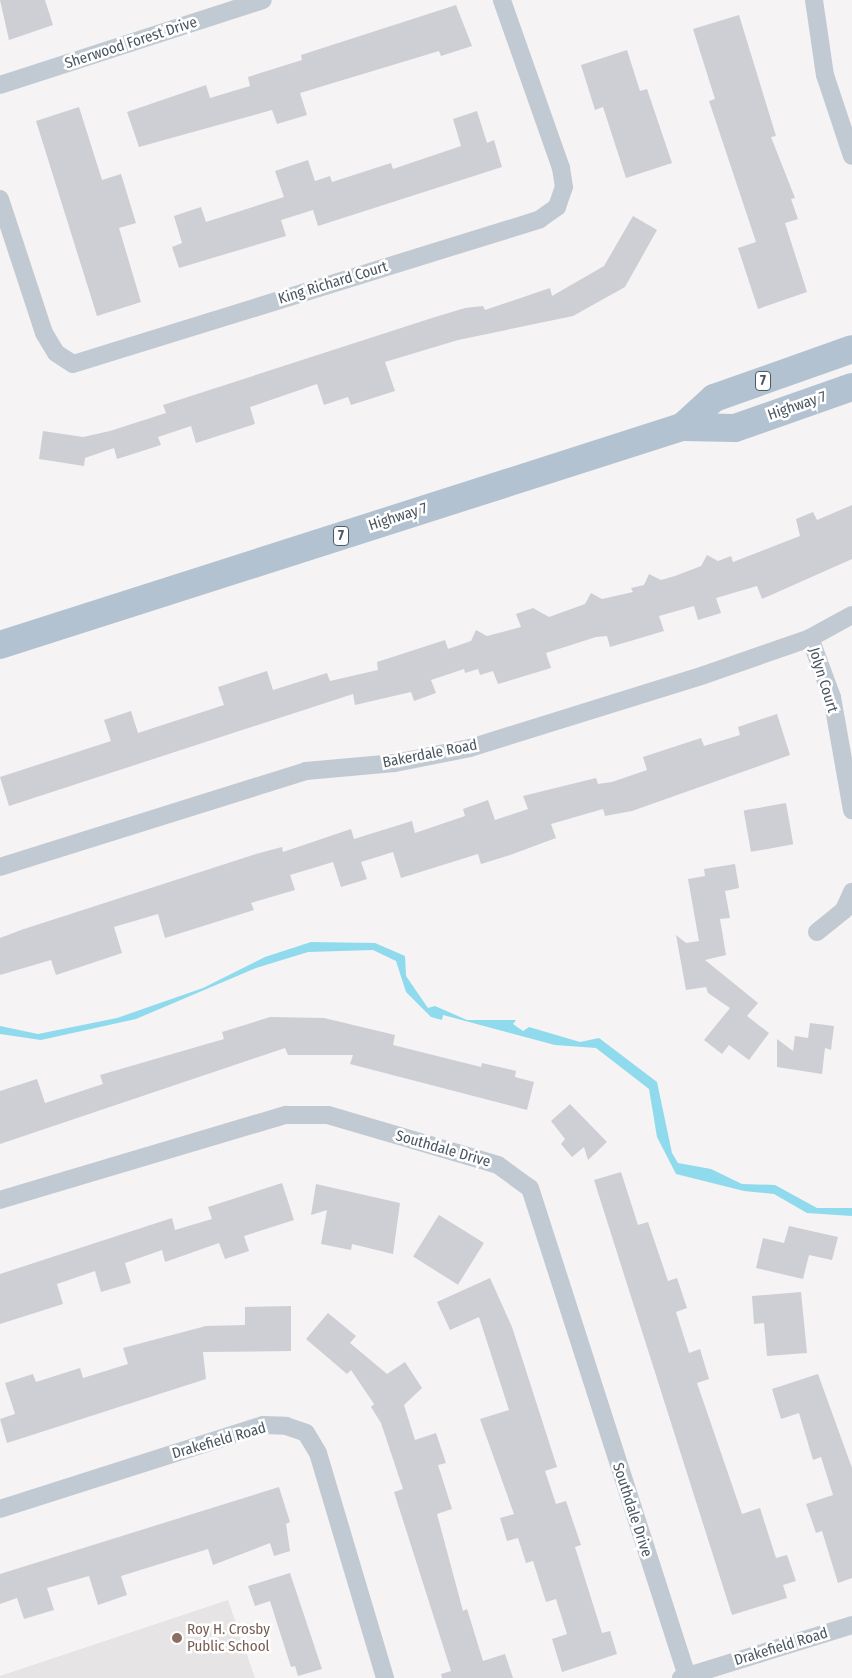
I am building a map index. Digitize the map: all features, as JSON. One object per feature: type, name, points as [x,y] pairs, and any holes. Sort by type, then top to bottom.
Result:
[{"type":"main road","name":"Highway 7","points":[[682,427],[714,398],[852,349]]},
{"type":"main road","name":"Highway 7","points":[[0,645],[682,427],[735,428],[852,387]]},
{"type":"street","name":"Sherwood Forest Drive","points":[[0,86],[263,0]]},
{"type":"street","name":"King Richard Court","points":[[0,199],[44,334],[56,354],[72,364],[540,219],[557,207],[564,187],[561,168],[502,0]]},
{"type":"street","points":[[814,0],[825,75],[846,119],[852,156]]},
{"type":"street","name":"Bakerdale Road","points":[[0,867],[306,771],[395,763],[470,748],[810,638],[852,615]]},
{"type":"street","name":"Jolyn Court","points":[[810,638],[832,697],[852,810]]},
{"type":"street","points":[[817,932],[844,910],[852,892]]},
{"type":"street","name":"Southdale Drive","points":[[0,1200],[286,1115],[328,1115],[498,1165],[530,1188],[684,1677]]},
{"type":"street","name":"Drakefield Road","points":[[0,1509],[263,1425],[286,1426],[306,1432],[318,1452],[385,1678]]},
{"type":"street","name":"Drakefield Road","points":[[684,1677],[852,1625]]},
{"type":"shaded area","name":"Roy H. Crosby Public School","points":[[228,1600],[255,1678],[0,1678],[0,1676]]},
{"type":"water","points":[[311,942],[375,943],[405,956],[406,976],[428,1008],[435,1006],[467,1020],[516,1020],[513,1024],[523,1031],[529,1027],[580,1042],[599,1038],[657,1082],[672,1153],[678,1163],[711,1169],[742,1184],[775,1185],[817,1208],[852,1208],[852,1216],[807,1213],[774,1194],[744,1191],[676,1174],[657,1137],[649,1089],[596,1048],[555,1045],[443,1015],[442,1020],[431,1017],[406,992],[396,961],[373,950],[308,952],[256,968],[136,1019],[41,1040],[0,1034],[0,1026],[38,1034],[117,1018],[203,988],[265,957]]},
{"type":"building","points":[[0,0],[45,0],[53,25],[9,40]]},
{"type":"building","points":[[456,5],[472,46],[441,56],[439,51],[300,93],[307,115],[277,124],[272,110],[139,147],[127,112],[206,85],[210,98],[250,86],[248,77],[302,60],[301,55]]},
{"type":"building","points":[[739,15],[776,136],[771,137],[795,198],[791,199],[798,219],[785,223],[807,292],[758,309],[738,248],[756,242],[709,101],[715,99],[693,29]]},
{"type":"building","points":[[627,50],[640,91],[647,89],[672,163],[626,178],[603,107],[595,110],[581,65]]},
{"type":"building","points":[[79,107],[102,180],[121,174],[136,223],[119,228],[141,302],[97,316],[36,121]]},
{"type":"building","points":[[477,111],[487,143],[494,140],[502,167],[318,226],[313,210],[281,220],[286,236],[179,268],[172,247],[182,243],[174,216],[201,207],[206,222],[284,197],[275,171],[308,160],[315,181],[330,176],[332,182],[391,163],[393,169],[461,146],[453,119]]},
{"type":"building","points":[[633,216],[657,230],[625,287],[573,316],[458,340],[385,362],[395,391],[351,405],[348,397],[324,405],[317,384],[250,407],[255,424],[196,443],[191,426],[158,437],[161,445],[117,459],[114,448],[85,458],[84,466],[39,459],[43,431],[83,437],[110,431],[166,413],[163,405],[432,318],[465,308],[483,306],[485,310],[550,288],[552,296],[604,266]]},
{"type":"building","points":[[852,505],[852,559],[762,599],[757,586],[716,598],[721,613],[698,620],[694,606],[659,616],[664,631],[610,647],[607,636],[596,637],[546,653],[551,668],[498,684],[493,671],[480,675],[478,669],[465,673],[464,669],[431,680],[436,693],[414,701],[411,692],[355,705],[353,694],[9,806],[0,777],[111,741],[104,720],[131,711],[138,733],[224,705],[218,687],[267,671],[273,690],[327,673],[330,681],[378,670],[377,662],[445,640],[448,649],[471,641],[476,630],[487,636],[521,627],[516,614],[533,608],[549,617],[585,604],[591,593],[602,599],[633,592],[631,588],[644,585],[649,574],[661,580],[675,576],[701,566],[707,555],[718,561],[731,556],[733,562],[800,536],[796,519],[813,512],[817,520]]},
{"type":"building","points":[[777,714],[790,755],[632,811],[605,816],[603,809],[551,824],[556,838],[507,856],[481,864],[478,854],[401,878],[393,852],[361,862],[367,879],[341,887],[333,862],[290,875],[295,890],[251,903],[254,910],[165,938],[158,914],[114,927],[122,953],[56,975],[51,960],[0,975],[0,938],[21,930],[256,854],[282,847],[283,852],[351,829],[354,839],[412,821],[415,833],[465,816],[463,809],[488,800],[495,820],[528,809],[523,796],[596,778],[598,784],[612,782],[647,770],[643,757],[701,738],[704,746],[740,735],[738,727]]},
{"type":"building","points":[[786,803],[793,844],[751,852],[744,810]]},
{"type":"building","points":[[735,864],[739,888],[725,891],[730,918],[720,919],[726,955],[705,960],[758,1003],[747,1016],[769,1033],[749,1060],[729,1045],[722,1054],[704,1040],[730,1008],[708,993],[706,987],[686,990],[676,935],[686,943],[699,941],[688,879],[705,876],[704,869]]},
{"type":"building","points":[[270,1017],[324,1018],[395,1035],[393,1045],[481,1067],[482,1063],[516,1071],[515,1077],[534,1082],[527,1110],[350,1064],[353,1055],[288,1055],[285,1048],[0,1144],[0,1091],[37,1079],[45,1103],[103,1084],[100,1075],[224,1039],[222,1032]]},
{"type":"building","points":[[810,1023],[834,1026],[831,1050],[825,1048],[822,1074],[777,1067],[777,1039],[793,1051],[795,1036],[808,1038]]},
{"type":"building","points":[[570,1104],[607,1142],[588,1160],[584,1147],[572,1157],[561,1144],[565,1139],[551,1121]]},
{"type":"building","points":[[621,1172],[638,1225],[648,1222],[668,1281],[677,1278],[687,1308],[676,1312],[689,1353],[700,1349],[709,1379],[697,1383],[742,1514],[760,1508],[776,1558],[787,1555],[796,1581],[783,1585],[787,1598],[732,1615],[594,1180]]},
{"type":"building","points":[[282,1183],[294,1220],[244,1236],[249,1251],[225,1259],[219,1243],[165,1262],[162,1250],[125,1263],[131,1283],[101,1292],[95,1271],[57,1284],[63,1304],[0,1324],[0,1274],[172,1218],[175,1230],[212,1219],[208,1207]]},
{"type":"building","points":[[316,1184],[400,1203],[393,1254],[352,1244],[351,1250],[321,1244],[327,1210],[311,1215]]},
{"type":"building","points":[[439,1215],[484,1243],[458,1285],[413,1257]]},
{"type":"building","points":[[789,1226],[838,1237],[832,1260],[809,1255],[803,1279],[756,1268],[763,1238],[784,1243]]},
{"type":"building","points":[[490,1278],[512,1327],[557,1467],[545,1471],[556,1504],[566,1501],[581,1545],[575,1547],[602,1633],[610,1631],[617,1654],[562,1672],[552,1639],[567,1634],[556,1599],[546,1602],[533,1561],[526,1563],[518,1538],[507,1541],[500,1518],[514,1514],[480,1419],[509,1410],[479,1317],[450,1330],[437,1302]]},
{"type":"building","points":[[801,1292],[807,1353],[767,1356],[764,1323],[754,1324],[752,1296]]},
{"type":"building","points":[[291,1306],[291,1351],[203,1352],[206,1379],[7,1443],[0,1419],[15,1414],[5,1383],[33,1374],[36,1382],[80,1368],[83,1378],[128,1364],[123,1348],[206,1326],[245,1325],[245,1307]]},
{"type":"building","points":[[328,1313],[356,1336],[350,1343],[387,1374],[405,1362],[422,1388],[404,1405],[415,1440],[436,1433],[446,1463],[438,1465],[452,1509],[437,1514],[463,1611],[467,1609],[483,1661],[505,1654],[513,1678],[442,1678],[441,1674],[451,1671],[394,1492],[403,1489],[381,1423],[371,1407],[374,1404],[351,1370],[347,1374],[306,1339]]},
{"type":"building","points":[[818,1374],[852,1468],[852,1578],[838,1583],[822,1531],[816,1533],[806,1504],[833,1495],[821,1457],[813,1460],[799,1413],[781,1419],[772,1389]]},
{"type":"building","points":[[279,1487],[290,1522],[286,1524],[290,1551],[274,1556],[270,1543],[213,1565],[208,1549],[121,1576],[127,1595],[98,1605],[89,1576],[47,1588],[54,1610],[24,1619],[17,1598],[0,1604],[0,1574]]},
{"type":"building","points":[[290,1573],[322,1669],[298,1676],[295,1666],[291,1667],[270,1601],[255,1606],[248,1586]]},
{"type":"place","name":"Roy H. Crosby Public School","points":[[177,1638]]}]
